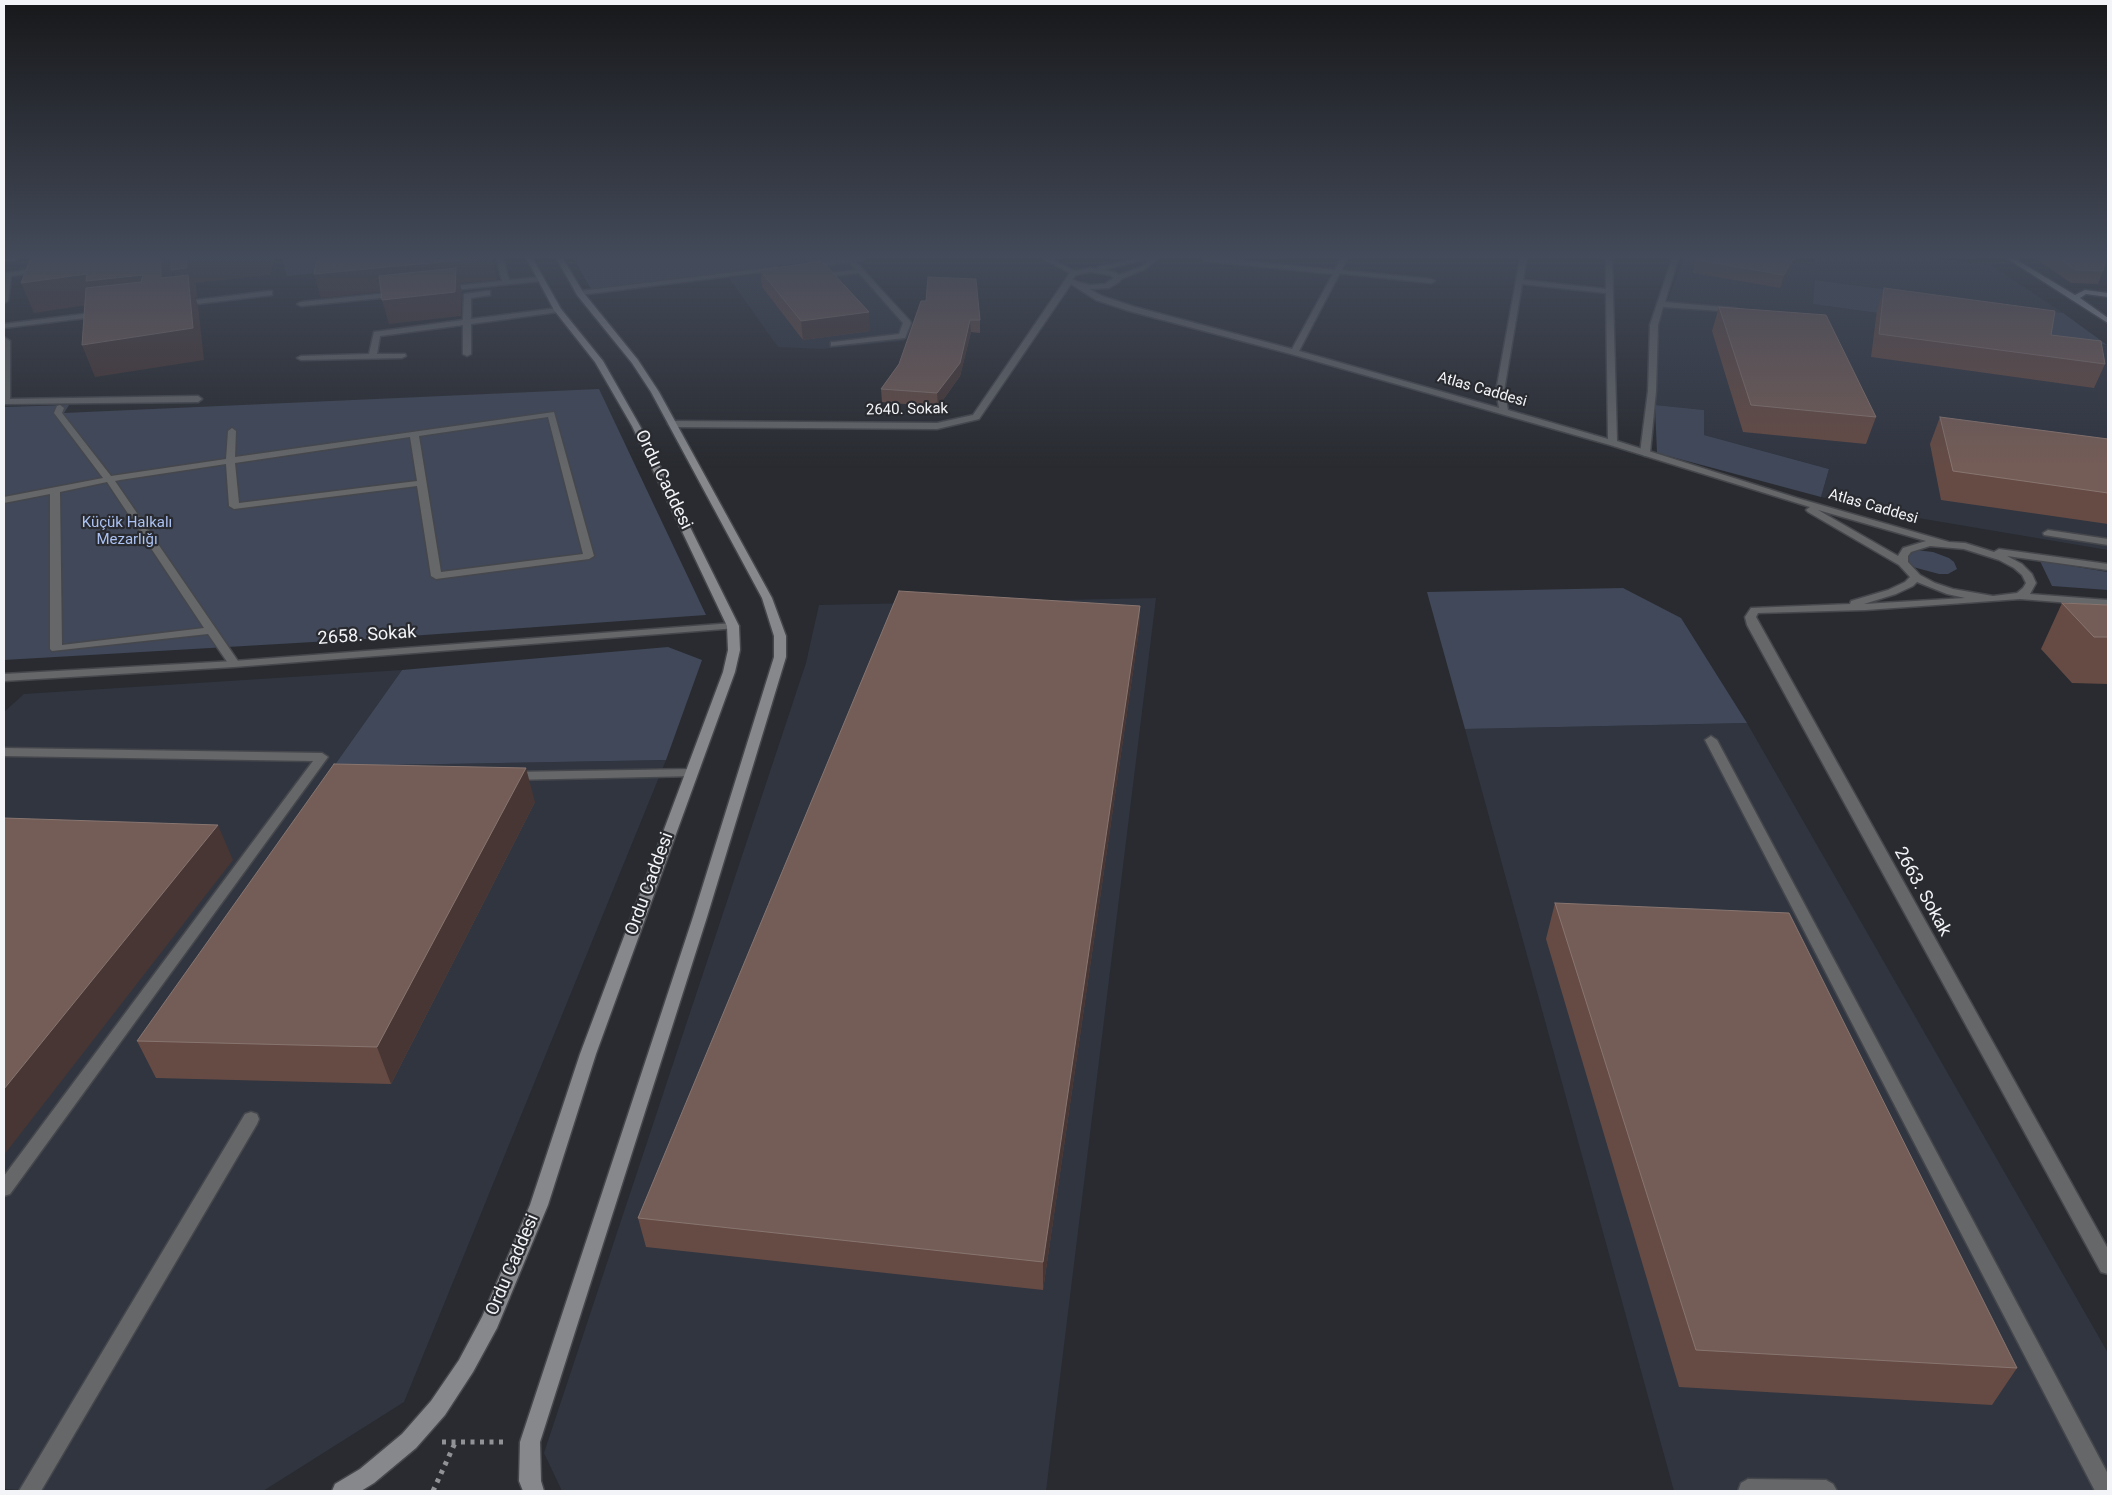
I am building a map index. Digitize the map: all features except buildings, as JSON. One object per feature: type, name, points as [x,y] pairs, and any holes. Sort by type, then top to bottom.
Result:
[{"type":"main road","name":"Ordu Caddesi","points":[[342,1491],[367,1476],[409,1441],[438,1408],[466,1366],[497,1304],[539,1205],[588,1054],[729,672],[734,650],[733,626],[632,418],[599,361],[573,329]]},
{"type":"main road","name":"Ordu Caddesi","points":[[533,1491],[530,1481],[530,1442],[700,917],[780,657],[780,636],[767,598],[654,392],[635,362],[609,329]]},
{"type":"street","points":[[372,357],[377,334],[416,329]]},
{"type":"street","points":[[466,354],[467,329]]},
{"type":"street","points":[[834,344],[902,336],[905,329]]},
{"type":"street","name":"2640. Sokak","points":[[672,424],[937,426],[960,422],[976,417],[1036,329]]},
{"type":"street","name":"Atlas Caddesi","points":[[1206,329],[1613,443],[1794,500],[1945,543]]},
{"type":"street","points":[[1294,352],[1307,329]]},
{"type":"street","points":[[1504,412],[1500,391],[1511,329]]},
{"type":"street","points":[[1610,329],[1613,443]]},
{"type":"street","points":[[1644,453],[1652,391],[1654,329]]},
{"type":"street","points":[[4,341],[6,402],[198,399]]},
{"type":"street","points":[[302,358],[402,356]]},
{"type":"street","points":[[60,408],[58,413],[109,479],[234,664]]},
{"type":"street","points":[[4,500],[109,479],[230,461],[414,434],[551,414],[589,556],[436,576],[414,434]]},
{"type":"street","points":[[232,432],[230,461],[234,506],[422,484]]},
{"type":"street","points":[[55,490],[56,649],[211,630]]},
{"type":"street","name":"Atlas Caddesi","points":[[1794,500],[1903,563],[1916,577]]},
{"type":"street","points":[[2048,532],[2108,542]]},
{"type":"street","points":[[1903,563],[1903,556],[1907,550],[1929,543],[1945,543],[1986,551],[2108,567]]},
{"type":"street","points":[[1986,551],[2018,566],[2027,574],[2031,583],[2028,590],[2020,596]]},
{"type":"street","points":[[1840,607],[1892,592],[1909,584],[1916,577],[1951,592],[1993,599]]},
{"type":"street","points":[[1840,607],[1866,607],[2020,596],[2108,603]]},
{"type":"street","name":"2663. Sokak","points":[[1840,607],[1755,610],[1750,617],[1753,626],[2108,1266]]},
{"type":"street","name":"2658. Sokak","points":[[4,678],[234,664],[733,626]]},
{"type":"street","points":[[1711,740],[2106,1491]]},
{"type":"street","points":[[4,752],[322,757],[4,1189]]},
{"type":"street","points":[[499,777],[691,773]]},
{"type":"street","points":[[29,1491],[251,1119]]},
{"type":"street","points":[[1748,1490],[1826,1491]]},
{"type":"path","points":[[409,1441],[455,1443],[530,1442]]},
{"type":"path","points":[[433,1491],[455,1443]]},
{"type":"shaded area","points":[[765,329],[909,329],[904,341],[821,349],[778,347]]},
{"type":"shaded area","points":[[1656,329],[1987,329],[2108,346],[2108,550],[1924,519],[1821,497],[1829,469],[1704,435],[1704,410],[1655,405],[1652,339]]},
{"type":"shaded area","points":[[1156,598],[1046,1491],[562,1491],[544,1453],[806,663],[819,605]]},
{"type":"shaded area","points":[[402,670],[334,766],[666,760],[404,1402],[263,1491],[37,1491],[4,1489],[4,712],[24,694]]},
{"type":"shaded area","points":[[1747,723],[2108,1353],[2108,1491],[1674,1491],[1465,729]]},
{"type":"green space","points":[[1991,329],[2085,329],[2107,345]]},
{"type":"green space","name":"Küçük Halkalı Mezarlığı","points":[[599,389],[706,615],[382,638],[4,660],[4,407],[69,405],[64,413]]},
{"type":"green space","points":[[1655,405],[1704,410],[1704,435],[1829,469],[1821,497],[1657,453]]},
{"type":"green space","points":[[1916,550],[1933,552],[1949,558],[1954,562],[1957,569],[1948,574],[1939,574],[1913,567],[1906,563],[1905,553]]},
{"type":"green space","points":[[2040,561],[2108,572],[2108,590],[2052,586]]},
{"type":"green space","points":[[1623,588],[1681,618],[1747,723],[1465,729],[1427,592]]},
{"type":"green space","points":[[668,647],[702,660],[666,760],[334,766],[402,670]]}]
